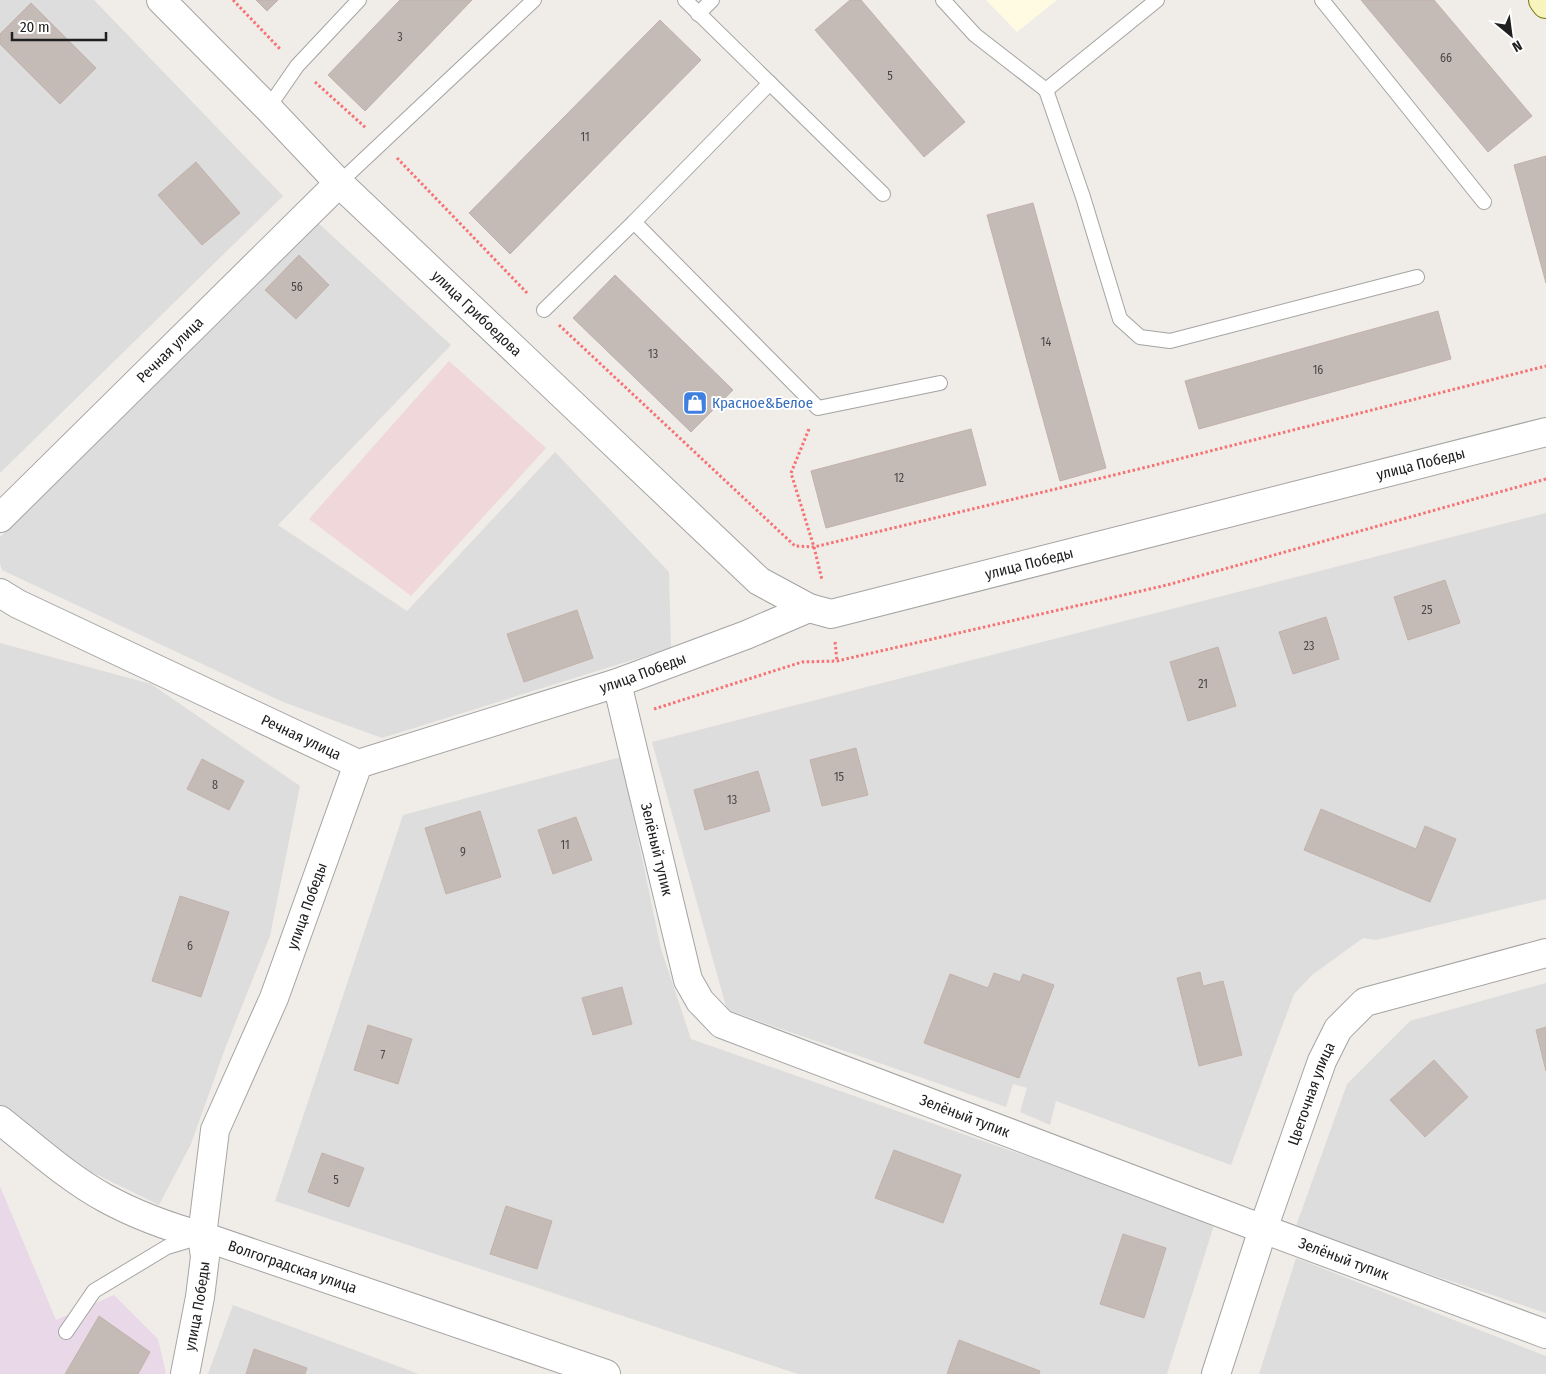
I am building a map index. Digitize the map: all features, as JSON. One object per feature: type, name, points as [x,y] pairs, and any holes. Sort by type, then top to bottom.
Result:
[{"type":"main road","points":[[1543,0],[1546,4]]},
{"type":"street","name":"улица Грибоедова","points":[[162,0],[339,183],[759,581],[820,611]]},
{"type":"street","name":"Речная улица","points":[[0,518],[339,183]]},
{"type":"street","name":"улица Победы","points":[[185,1374],[200,1297],[205,1257],[202,1236],[215,1130],[274,998],[358,764],[617,683],[746,635],[820,611],[1546,432]]},
{"type":"street","name":"Речная улица","points":[[0,593],[18,604],[358,764]]},
{"type":"street","name":"Зелёный тупик","points":[[617,683],[688,980],[700,1001],[722,1024],[1546,1334]]},
{"type":"street","name":"Цветочная улица","points":[[1216,1374],[1263,1229],[1322,1061],[1338,1029],[1365,1002],[1546,953]]},
{"type":"street","name":"Волгоградская улица","points":[[0,1120],[71,1176],[104,1198],[141,1216],[606,1374]]},
{"type":"lane","points":[[268,108],[297,66],[359,0]]},
{"type":"lane","points":[[339,183],[534,0]]},
{"type":"lane","points":[[685,0],[884,194]]},
{"type":"lane","points":[[698,14],[712,0]]},
{"type":"lane","points":[[943,0],[975,35],[1046,90],[1083,197],[1120,319],[1140,338],[1170,341],[1417,277]]},
{"type":"lane","points":[[1046,90],[1157,0]]},
{"type":"lane","points":[[1322,0],[1484,202]]},
{"type":"lane","points":[[544,310],[634,222],[770,83]]},
{"type":"lane","points":[[634,222],[818,408],[940,383]]},
{"type":"lane","points":[[66,1332],[94,1291],[167,1247],[202,1236]]},
{"type":"path","points":[[233,0],[297,66],[382,143],[544,310],[795,546],[814,547],[1153,466],[1546,366]]},
{"type":"path","points":[[818,408],[791,473],[814,547],[820,611]]},
{"type":"path","points":[[623,710],[658,708],[802,662],[837,661],[1167,585],[1546,479]]},
{"type":"shaded area","points":[[0,0],[94,0],[283,196],[0,473]]},
{"type":"shaded area","points":[[986,0],[1057,0],[1017,32]]},
{"type":"shaded area","points":[[317,222],[451,345],[278,525],[407,611],[555,452],[669,572],[671,648],[382,738],[283,702],[2,570],[0,563],[0,537]]},
{"type":"shaded area","points":[[449,361],[546,448],[411,596],[309,519]]},
{"type":"shaded area","points":[[1546,513],[1546,899],[1376,940],[1363,938],[1312,975],[1294,994],[1231,1165],[1056,1101],[1050,1125],[1020,1112],[1027,1088],[1013,1084],[1006,1107],[727,1010],[652,742]]},
{"type":"shaded area","points":[[0,643],[151,684],[300,786],[270,936],[226,1046],[191,1144],[159,1205],[71,1162],[0,1107]]},
{"type":"shaded area","points":[[621,757],[661,949],[691,1039],[1215,1222],[1167,1374],[798,1374],[275,1201],[403,815]]},
{"type":"shaded area","points":[[1546,983],[1546,1313],[1295,1229],[1347,1084],[1410,1021]]},
{"type":"shaded area","points":[[0,1186],[56,1320],[114,1295],[158,1339],[166,1374],[0,1374]]},
{"type":"shaded area","points":[[1296,1258],[1546,1356],[1546,1374],[1259,1374]]},
{"type":"shaded area","points":[[233,1305],[419,1374],[208,1374]]},
{"type":"building","points":[[256,0],[278,0],[267,11]]},
{"type":"building","points":[[400,0],[472,0],[365,111],[328,75]]},
{"type":"building","points":[[850,0],[861,0],[965,122],[924,157],[815,30]]},
{"type":"building","points":[[1361,0],[1434,0],[1532,116],[1488,152]]},
{"type":"building","points":[[31,3],[96,68],[60,104],[0,44],[0,34]]},
{"type":"building","points":[[660,20],[701,60],[510,254],[469,213]]},
{"type":"building","points":[[1546,156],[1546,283],[1514,165]]},
{"type":"building","points":[[196,162],[240,213],[202,245],[158,195]]},
{"type":"building","points":[[1033,203],[1106,468],[1060,481],[987,215]]},
{"type":"building","points":[[299,255],[329,285],[296,319],[265,290]]},
{"type":"building","points":[[615,275],[733,390],[691,432],[573,318]]},
{"type":"building","points":[[1438,311],[1451,359],[1199,429],[1185,381]]},
{"type":"building","points":[[971,429],[986,485],[826,528],[811,471]]},
{"type":"building","points":[[1445,580],[1460,623],[1408,640],[1394,597]]},
{"type":"building","points":[[577,610],[593,658],[524,682],[507,634]]},
{"type":"building","points":[[1326,617],[1339,659],[1293,674],[1279,632]]},
{"type":"building","points":[[1218,647],[1236,706],[1188,721],[1170,662]]},
{"type":"building","points":[[856,748],[868,795],[822,806],[810,760]]},
{"type":"building","points":[[202,759],[244,781],[229,810],[187,789]]},
{"type":"building","points":[[758,771],[770,811],[705,830],[694,790]]},
{"type":"building","points":[[1321,809],[1416,849],[1425,826],[1456,839],[1430,902],[1304,850]]},
{"type":"building","points":[[480,811],[501,877],[446,894],[425,828]]},
{"type":"building","points":[[576,817],[592,860],[553,874],[538,830]]},
{"type":"building","points":[[180,896],[229,912],[201,997],[152,981]]},
{"type":"building","points":[[1200,972],[1203,986],[1223,981],[1242,1055],[1199,1066],[1177,978]]},
{"type":"building","points":[[994,973],[1020,982],[1023,974],[1054,985],[1019,1078],[924,1043],[950,974],[988,988]]},
{"type":"building","points":[[622,987],[632,1024],[593,1035],[582,998]]},
{"type":"building","points":[[368,1025],[412,1039],[398,1084],[354,1070]]},
{"type":"building","points":[[1546,1027],[1546,1071],[1536,1030]]},
{"type":"building","points":[[1434,1060],[1468,1097],[1425,1137],[1390,1100]]},
{"type":"building","points":[[894,1150],[961,1175],[943,1223],[875,1198]]},
{"type":"building","points":[[322,1153],[364,1168],[349,1207],[308,1192]]},
{"type":"building","points":[[506,1206],[552,1221],[537,1269],[490,1254]]},
{"type":"building","points":[[1123,1234],[1166,1248],[1144,1318],[1100,1304]]},
{"type":"building","points":[[99,1316],[150,1352],[138,1374],[65,1374]]},
{"type":"building","points":[[959,1340],[1040,1371],[1039,1374],[947,1374]]},
{"type":"building","points":[[254,1349],[307,1368],[305,1374],[246,1374]]},
{"type":"place","name":"Красное&Белое","points":[[695,403]]}]
